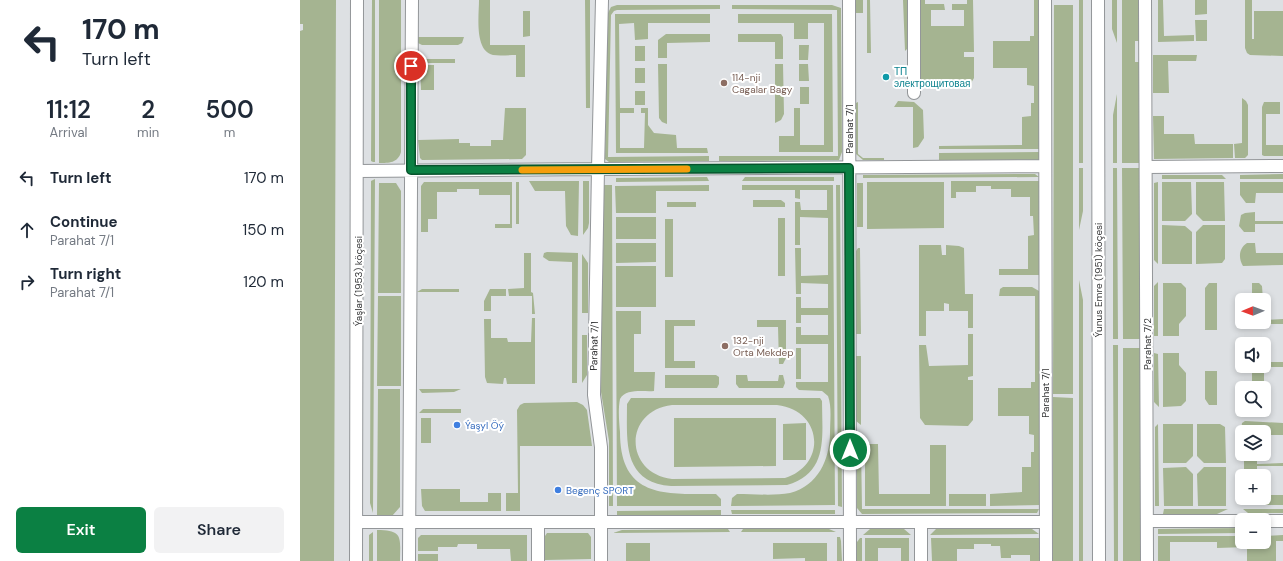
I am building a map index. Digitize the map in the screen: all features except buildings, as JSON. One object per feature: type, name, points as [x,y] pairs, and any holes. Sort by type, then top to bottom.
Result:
[{"type":"street","name":"Ýaşlar (1953) köçesi","points":[[356,561],[358,171],[357,0]]},
{"type":"street","points":[[409,561],[412,0]]},
{"type":"street","name":"Parahat 7/1","points":[[601,561],[601,447],[594,395],[602,0]]},
{"type":"street","name":"Parahat 7/1","points":[[849,0],[850,561]]},
{"type":"street","points":[[914,0],[914,93]]},
{"type":"street","name":"Parahat 7/1","points":[[1045,0],[1046,561]]},
{"type":"street","name":"Ýunus Emre (1951) köçesi","points":[[1098,0],[1099,561]]},
{"type":"street","name":"Parahat 7/2","points":[[1145,0],[1147,561]]},
{"type":"street","points":[[358,171],[1045,166]]},
{"type":"street","points":[[1146,167],[1283,166]]},
{"type":"street","points":[[1147,521],[1235,521]]},
{"type":"street","points":[[1271,521],[1283,521]]},
{"type":"street","points":[[357,522],[1046,522]]},
{"type":"street","points":[[538,522],[538,561]]},
{"type":"street","points":[[921,522],[921,561]]},
{"type":"green space","points":[[300,0],[336,0],[334,561],[300,561],[300,31],[303,30],[303,24],[300,24]]},
{"type":"green space","points":[[372,0],[375,0],[375,162],[371,161]]},
{"type":"green space","points":[[379,0],[401,0],[401,152],[400,156],[395,160],[383,163],[379,163]]},
{"type":"green space","points":[[479,0],[490,0],[490,45],[525,45],[525,77],[516,77],[516,55],[493,55],[487,52],[483,47],[480,40],[478,23]]},
{"type":"green space","points":[[585,0],[590,0],[590,108],[586,108]]},
{"type":"green space","points":[[856,0],[863,0],[863,13],[856,13]]},
{"type":"green space","points":[[867,0],[870,0],[871,53],[867,53]]},
{"type":"green space","points":[[903,0],[909,0],[909,47],[905,51]]},
{"type":"green space","points":[[920,0],[925,0],[925,4],[944,4],[945,10],[931,10],[931,26],[964,26],[964,10],[952,10],[952,4],[967,4],[967,0],[973,0],[974,52],[964,52],[964,57],[974,57],[974,78],[970,85],[927,86],[921,82]]},
{"type":"green space","points":[[1034,0],[1039,0],[1040,149],[939,149],[939,146],[1022,145],[1022,117],[1031,116],[1031,103],[1034,103],[1034,86],[1027,85],[1027,68],[993,68],[993,41],[1030,41],[1030,36],[1034,36]]},
{"type":"green space","points":[[1079,0],[1083,0],[1083,163],[1079,163]]},
{"type":"green space","points":[[1112,0],[1117,0],[1117,43],[1112,29]]},
{"type":"green space","points":[[1122,0],[1140,0],[1140,41],[1135,41],[1135,62],[1140,62],[1140,163],[1122,163]]},
{"type":"green space","points":[[1158,0],[1163,0],[1164,36],[1194,35],[1194,41],[1158,42]]},
{"type":"green space","points":[[1195,0],[1207,0],[1207,14],[1195,15]]},
{"type":"green space","points":[[1245,0],[1252,0],[1252,39],[1254,39],[1254,11],[1283,11],[1283,56],[1250,55],[1247,53],[1245,48]]},
{"type":"green space","points":[[617,5],[720,5],[720,9],[617,10],[611,15],[608,157],[709,156],[709,161],[609,162],[605,159],[607,15],[611,7]]},
{"type":"green space","points":[[732,5],[832,5],[841,8],[842,152],[839,160],[719,161],[719,156],[838,156],[837,10],[732,9]]},
{"type":"green space","points":[[1054,5],[1073,5],[1073,394],[1053,394]]},
{"type":"green space","points":[[523,11],[530,11],[530,36],[523,37]]},
{"type":"green space","points":[[615,14],[710,14],[710,23],[648,23],[648,39],[635,40],[634,23],[619,24],[620,108],[634,108],[634,113],[620,113],[620,148],[644,148],[645,113],[641,113],[641,108],[648,108],[648,125],[654,133],[676,135],[677,148],[707,148],[708,153],[616,153]]},
{"type":"green space","points":[[738,14],[832,14],[833,152],[779,152],[779,136],[794,136],[794,108],[800,108],[800,145],[824,145],[824,23],[808,23],[808,39],[794,39],[794,23],[738,23]]},
{"type":"green space","points":[[1195,20],[1207,20],[1207,41],[1196,41]]},
{"type":"green space","points":[[666,34],[710,34],[710,42],[667,43],[667,58],[658,58],[658,40]]},
{"type":"green space","points":[[738,34],[781,34],[783,37],[783,59],[775,59],[775,42],[738,42]]},
{"type":"green space","points":[[417,37],[464,37],[462,43],[458,45],[422,45],[418,43]]},
{"type":"green space","points":[[799,45],[809,45],[808,60],[799,60]]},
{"type":"green space","points":[[635,46],[645,46],[645,61],[635,61]]},
{"type":"green space","points":[[1153,55],[1197,55],[1196,61],[1168,61],[1169,93],[1153,93]]},
{"type":"green space","points":[[420,59],[455,59],[455,63],[420,63]]},
{"type":"green space","points":[[658,64],[667,64],[667,124],[662,122],[659,118]]},
{"type":"green space","points":[[775,64],[783,64],[784,114],[781,120],[775,123]]},
{"type":"green space","points":[[799,64],[808,64],[809,81],[799,81]]},
{"type":"green space","points":[[420,65],[434,65],[434,90],[421,90]]},
{"type":"green space","points":[[635,68],[645,68],[645,83],[635,83]]},
{"type":"green space","points":[[800,87],[809,87],[809,104],[800,104]]},
{"type":"green space","points":[[635,91],[645,91],[645,105],[635,105]]},
{"type":"green space","points":[[1117,94],[1117,163],[1113,163],[1113,115]]},
{"type":"green space","points":[[1242,98],[1248,105],[1248,155],[1245,158],[1235,158],[1234,144],[1242,143]]},
{"type":"green space","points":[[898,101],[914,102],[923,110],[924,138],[918,147],[913,148],[913,107],[894,107]]},
{"type":"green space","points":[[858,102],[858,154],[863,158],[884,158],[884,160],[863,160],[856,154],[856,103]]},
{"type":"green space","points":[[1264,102],[1280,102],[1280,114],[1266,114],[1266,145],[1283,145],[1283,156],[1262,155],[1262,107]]},
{"type":"green space","points":[[505,108],[526,108],[526,155],[522,159],[422,160],[420,158],[418,140],[459,139],[459,143],[470,143],[470,146],[491,146],[491,140],[503,140]]},
{"type":"green space","points":[[1153,116],[1164,116],[1164,134],[1194,134],[1195,144],[1233,144],[1233,158],[1154,159]]},
{"type":"green space","points":[[1040,152],[1040,160],[939,160],[939,153]]},
{"type":"green space","points":[[1079,168],[1083,168],[1083,211],[1079,230]]},
{"type":"green space","points":[[1113,168],[1117,168],[1118,339],[1113,339]]},
{"type":"green space","points":[[1122,168],[1140,168],[1140,339],[1123,339]]},
{"type":"green space","points":[[1035,174],[1039,177],[863,178],[863,175]]},
{"type":"green space","points":[[1283,174],[1283,179],[1240,179],[1240,175]]},
{"type":"green space","points":[[1162,175],[1222,175],[1226,179],[1162,179]]},
{"type":"green space","points":[[707,177],[709,181],[616,182],[616,178]]},
{"type":"green space","points":[[745,177],[834,177],[834,181],[742,181]]},
{"type":"green space","points":[[375,179],[373,513],[370,503],[371,181]]},
{"type":"green space","points":[[529,181],[579,181],[578,236],[571,235],[566,226],[565,191],[535,191]]},
{"type":"green space","points":[[583,181],[589,181],[589,223],[588,228],[583,235]]},
{"type":"green space","points":[[951,181],[1040,181],[1040,275],[999,275],[999,269],[1028,269],[1028,236],[1034,235],[1033,216],[1030,216],[1030,197],[1011,197],[1011,189],[991,189],[991,186],[976,186],[976,192],[956,192],[956,198],[951,198]]},
{"type":"green space","points":[[424,182],[512,182],[512,228],[495,228],[495,224],[510,224],[510,195],[479,195],[479,189],[457,189],[457,192],[437,192],[437,219],[428,219],[428,232],[421,232],[421,186]]},
{"type":"green space","points":[[516,182],[519,182],[519,224],[516,224]]},
{"type":"green space","points":[[867,182],[944,182],[944,228],[867,229]]},
{"type":"green space","points":[[1158,182],[1158,264],[1154,260],[1154,183]]},
{"type":"green space","points":[[1162,182],[1191,182],[1192,214],[1185,221],[1162,221]]},
{"type":"green space","points":[[1196,182],[1224,182],[1225,221],[1203,221],[1196,214]]},
{"type":"green space","points":[[1240,182],[1283,182],[1283,193],[1256,193],[1255,203],[1246,203],[1240,195]]},
{"type":"green space","points":[[379,183],[396,183],[401,191],[401,293],[378,293]]},
{"type":"green space","points":[[857,183],[863,183],[863,227],[857,227]]},
{"type":"green space","points":[[603,185],[612,185],[613,506],[609,506],[609,441],[601,392]]},
{"type":"green space","points":[[709,185],[709,191],[656,191],[656,213],[616,213],[615,186]]},
{"type":"green space","points":[[742,185],[833,185],[835,505],[731,506],[732,498],[737,494],[784,494],[800,489],[808,484],[815,478],[825,462],[828,452],[830,433],[830,409],[828,396],[822,391],[799,390],[796,387],[796,382],[828,382],[828,344],[796,344],[796,327],[801,327],[801,335],[828,335],[828,315],[801,315],[801,323],[796,323],[796,297],[801,297],[801,308],[828,308],[828,284],[801,283],[801,294],[796,294],[795,248],[801,248],[801,276],[828,275],[828,218],[800,217],[800,245],[795,245],[795,202],[800,202],[801,210],[827,210],[827,190],[800,190],[800,199],[795,198],[795,190],[742,190]]},
{"type":"green space","points":[[836,185],[840,185],[842,507],[838,506]]},
{"type":"green space","points":[[753,200],[781,200],[785,203],[785,207],[753,207]]},
{"type":"green space","points":[[667,202],[696,202],[696,207],[667,207]]},
{"type":"green space","points":[[1255,212],[1255,221],[1283,221],[1283,224],[1255,224],[1255,232],[1244,232],[1239,226],[1241,215]]},
{"type":"green space","points":[[616,217],[656,217],[656,239],[616,239]]},
{"type":"green space","points":[[778,218],[785,218],[785,276],[778,276]]},
{"type":"green space","points":[[665,219],[673,219],[673,277],[665,277]]},
{"type":"green space","points":[[1162,225],[1185,226],[1192,232],[1192,264],[1162,264]]},
{"type":"green space","points":[[1203,225],[1225,225],[1225,259],[1222,263],[1196,264],[1196,232]]},
{"type":"green space","points":[[616,243],[656,243],[656,262],[616,263]]},
{"type":"green space","points":[[1247,243],[1255,243],[1256,253],[1283,253],[1283,265],[1243,266],[1240,260],[1240,253],[1244,245]]},
{"type":"green space","points":[[919,245],[941,245],[942,255],[946,255],[946,245],[964,248],[965,294],[973,294],[973,328],[968,328],[968,311],[949,311],[949,304],[944,303],[944,311],[926,311],[926,336],[919,336]]},
{"type":"green space","points":[[860,248],[861,334],[856,334],[856,251]]},
{"type":"green space","points":[[524,253],[531,253],[531,292],[533,293],[535,314],[532,314],[532,296],[509,296],[508,289],[524,288]]},
{"type":"green space","points":[[544,253],[578,253],[577,383],[572,383],[572,262],[549,261],[543,257]]},
{"type":"green space","points":[[582,254],[588,263],[588,313],[582,313]]},
{"type":"green space","points":[[616,266],[656,266],[656,307],[616,307]]},
{"type":"green space","points":[[1079,280],[1083,300],[1083,561],[1079,561]]},
{"type":"green space","points":[[1158,282],[1158,336],[1154,336],[1154,286]]},
{"type":"green space","points":[[1163,283],[1181,283],[1186,288],[1186,316],[1179,324],[1179,336],[1163,336]]},
{"type":"green space","points":[[1209,283],[1217,283],[1217,330],[1205,330],[1205,288]]},
{"type":"green space","points":[[1252,283],[1259,283],[1262,286],[1262,293],[1252,293]]},
{"type":"green space","points":[[1003,287],[1032,287],[1039,291],[1040,295],[1040,505],[990,506],[990,494],[1022,492],[1022,467],[1031,467],[1031,452],[1034,452],[1034,435],[1029,434],[1029,416],[998,416],[998,388],[1031,388],[1031,382],[1035,382],[1035,296],[999,296],[1000,289]]},
{"type":"green space","points":[[422,289],[459,289],[459,292],[417,292]]},
{"type":"green space","points":[[490,289],[506,289],[506,296],[491,296],[491,311],[484,311],[484,301]]},
{"type":"green space","points":[[378,296],[401,296],[401,386],[377,386]]},
{"type":"green space","points":[[616,311],[641,311],[641,334],[634,334],[634,372],[655,372],[654,391],[636,391],[626,393],[620,399],[619,419],[622,454],[628,470],[637,481],[649,488],[680,494],[716,494],[721,499],[721,506],[617,506]]},
{"type":"green space","points":[[532,318],[535,318],[535,384],[507,384],[506,378],[504,378],[503,384],[487,383],[485,377],[484,319],[491,319],[491,338],[507,338],[508,342],[531,342]]},
{"type":"green space","points":[[1283,319],[1283,324],[1271,324],[1271,320]]},
{"type":"green space","points":[[665,320],[695,320],[695,326],[674,326],[674,361],[695,361],[695,368],[665,368]]},
{"type":"green space","points":[[757,320],[786,320],[786,358],[783,364],[779,364],[778,327],[757,327]]},
{"type":"green space","points":[[968,334],[973,334],[973,376],[968,377],[968,380],[973,380],[973,420],[968,426],[925,425],[920,418],[919,345],[926,345],[929,366],[968,365]]},
{"type":"green space","points":[[582,335],[587,335],[587,375],[582,383]]},
{"type":"green space","points":[[1113,345],[1118,345],[1118,561],[1114,561]]},
{"type":"green space","points":[[796,348],[801,348],[801,379],[796,379]]},
{"type":"green space","points":[[1123,348],[1140,348],[1140,561],[1123,561]]},
{"type":"green space","points":[[1154,353],[1158,354],[1159,407],[1154,402]]},
{"type":"green space","points":[[1163,353],[1179,353],[1179,365],[1186,373],[1186,401],[1181,406],[1163,407]]},
{"type":"green space","points":[[856,356],[861,356],[861,425],[856,421]]},
{"type":"green space","points":[[1271,362],[1283,362],[1283,367],[1271,367]]},
{"type":"green space","points":[[1205,371],[1217,371],[1217,405],[1209,405],[1205,399]]},
{"type":"green space","points":[[1252,373],[1264,373],[1264,381],[1252,381]]},
{"type":"green space","points":[[665,375],[716,375],[719,377],[719,384],[717,388],[665,388]]},
{"type":"green space","points":[[736,375],[747,375],[748,381],[778,381],[779,375],[783,375],[785,383],[783,388],[739,388],[736,384]]},
{"type":"green space","points":[[378,389],[400,389],[400,507],[392,516],[377,516]]},
{"type":"green space","points":[[419,389],[461,389],[454,392],[422,393]]},
{"type":"green space","points":[[1053,397],[1073,398],[1073,561],[1053,561]]},
{"type":"green space","points":[[631,398],[820,398],[822,401],[822,440],[820,452],[817,462],[810,472],[801,479],[787,485],[671,486],[655,483],[643,477],[636,468],[631,457],[627,432],[627,404]],"holes":[[[672,405],[777,405],[792,409],[803,417],[811,427],[814,438],[813,450],[808,461],[799,471],[785,478],[672,479],[656,474],[645,466],[638,455],[636,442],[638,429],[645,418],[656,410]]]},
{"type":"green space","points":[[577,402],[583,405],[587,410],[592,446],[520,446],[520,511],[506,511],[506,493],[518,493],[517,410],[520,405],[524,403]]},
{"type":"green space","points":[[423,409],[461,409],[461,413],[419,413]]},
{"type":"green space","points":[[421,418],[431,418],[431,443],[421,443]]},
{"type":"green space","points":[[674,418],[776,418],[776,466],[674,467]]},
{"type":"green space","points":[[1245,421],[1283,423],[1283,435],[1271,435],[1271,425],[1242,425]]},
{"type":"green space","points":[[806,423],[806,460],[783,460],[783,424]]},
{"type":"green space","points":[[1158,424],[1159,506],[1155,506],[1155,427]]},
{"type":"green space","points":[[1163,424],[1193,424],[1193,456],[1186,463],[1163,463]]},
{"type":"green space","points":[[1197,424],[1220,424],[1225,427],[1226,463],[1204,463],[1197,456]]},
{"type":"green space","points":[[865,444],[878,444],[879,494],[930,494],[930,445],[946,445],[946,506],[865,506]]},
{"type":"green space","points":[[857,446],[861,446],[862,509],[1039,509],[1037,513],[862,514],[857,508]]},
{"type":"green space","points":[[1244,461],[1257,461],[1257,464],[1283,463],[1283,466],[1257,466],[1257,469],[1244,469]]},
{"type":"green space","points":[[1186,467],[1193,474],[1193,506],[1164,506],[1163,468]]},
{"type":"green space","points":[[1204,467],[1226,467],[1226,506],[1198,506],[1197,474]]},
{"type":"green space","points":[[421,489],[460,489],[460,502],[488,502],[488,493],[501,493],[501,511],[425,511],[422,506]]},
{"type":"green space","points":[[949,494],[986,494],[986,506],[949,506]]},
{"type":"green space","points":[[1271,495],[1283,495],[1283,505],[1271,505]]},
{"type":"green space","points":[[1164,509],[1228,509],[1217,514],[1163,514]]},
{"type":"green space","points":[[1243,509],[1283,509],[1283,513],[1248,513]]},
{"type":"green space","points":[[721,510],[721,515],[617,515],[617,511]]},
{"type":"green space","points":[[731,510],[835,510],[835,514],[732,514]]},
{"type":"green space","points":[[1235,528],[1235,533],[1158,534],[1158,529]]},
{"type":"green space","points":[[728,529],[730,532],[613,533],[622,530]]},
{"type":"green space","points":[[743,529],[829,529],[836,532],[741,532]]},
{"type":"green space","points":[[870,529],[904,529],[911,535],[863,535]]},
{"type":"green space","points":[[936,529],[1032,529],[1039,534],[930,535]]},
{"type":"green space","points":[[377,530],[386,530],[396,534],[399,537],[400,561],[377,561]]},
{"type":"green space","points":[[373,532],[373,561],[369,561],[369,535]]},
{"type":"green space","points":[[547,533],[588,533],[591,537],[591,559],[545,560],[545,536]]},
{"type":"green space","points":[[421,535],[527,535],[527,561],[511,561],[510,549],[477,549],[477,544],[458,544],[457,547],[438,547],[438,551],[418,551],[418,538]]},
{"type":"green space","points":[[1283,535],[1283,541],[1276,541],[1276,561],[1247,561],[1247,549],[1271,549],[1271,536]]},
{"type":"green space","points":[[1158,536],[1235,536],[1235,547],[1217,548],[1217,542],[1170,542],[1170,561],[1158,561]]},
{"type":"green space","points":[[837,537],[840,537],[841,541],[842,561],[837,561]]},
{"type":"green space","points":[[860,538],[862,538],[862,561],[857,561],[857,542]]},
{"type":"green space","points":[[865,538],[909,538],[909,561],[901,561],[901,548],[878,548],[878,561],[865,561]]},
{"type":"green space","points":[[931,538],[1040,538],[1040,561],[1030,561],[1030,555],[1011,555],[1011,558],[1001,558],[1000,546],[991,546],[991,544],[974,544],[974,549],[957,549],[957,561],[932,561]]},
{"type":"green space","points":[[626,543],[650,543],[650,561],[626,561]]},
{"type":"green space","points":[[773,543],[827,543],[827,561],[805,561],[805,558],[773,559]]},
{"type":"green space","points":[[418,554],[438,554],[438,561],[418,561]]},
{"type":"slow traffic","points":[[522,170],[687,169]]},
{"type":"place","name":"ТП электрощитовая","points":[[886,77]]},
{"type":"place","name":"114-nji Cagalar Bagy","points":[[724,83]]},
{"type":"place","name":"132-nji Orta Mekdep","points":[[725,346]]},
{"type":"place","name":"Ýaşyl Öý","points":[[457,425]]},
{"type":"place","name":"Begenç SPORT","points":[[558,490]]},
{"type":"route","points":[[411,66],[411,170],[849,168],[850,450]]}]
